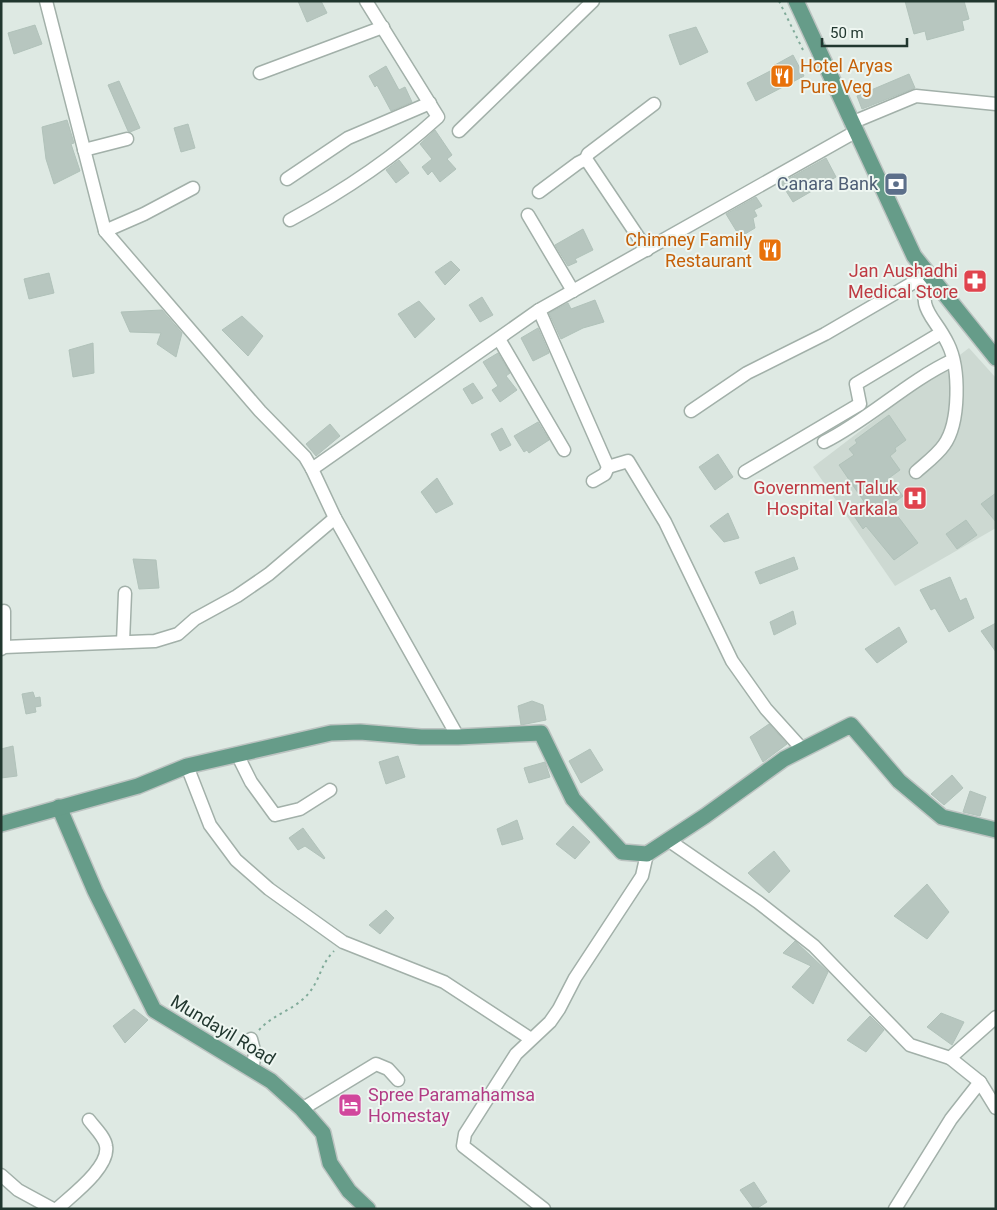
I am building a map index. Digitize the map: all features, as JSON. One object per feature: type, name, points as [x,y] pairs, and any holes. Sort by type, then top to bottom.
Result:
[{"type":"main road","points":[[796,1],[853,128],[914,256],[996,358]]},
{"type":"main road","points":[[1,824],[138,786],[187,766],[346,732],[421,737],[541,733],[573,799],[622,852],[647,854],[784,759],[851,725],[900,781],[942,817],[996,830]]},
{"type":"main road","name":"Mundayil Road","points":[[59,807],[95,891],[154,1010],[271,1081],[302,1109],[322,1133],[330,1163],[349,1191],[368,1209]]},
{"type":"street","points":[[46,1],[105,231],[254,404],[306,456],[335,518],[458,737]]},
{"type":"street","points":[[290,220],[340,193],[425,129],[438,117],[366,1]]},
{"type":"street","points":[[459,131],[593,1]]},
{"type":"street","points":[[260,73],[383,27]]},
{"type":"street","points":[[312,469],[539,310],[647,250],[853,128],[916,96],[996,104]]},
{"type":"street","points":[[287,179],[348,138],[430,103]]},
{"type":"street","points":[[539,192],[586,159],[588,154],[654,104]]},
{"type":"street","points":[[84,150],[127,138]]},
{"type":"street","points":[[586,159],[647,250]]},
{"type":"street","points":[[105,231],[144,214],[193,188]]},
{"type":"street","points":[[528,215],[573,291]]},
{"type":"street","points":[[916,472],[936,454],[947,440],[954,416],[957,378],[949,345],[927,311],[922,294],[928,274]]},
{"type":"street","points":[[691,411],[746,373],[825,334],[928,274]]},
{"type":"street","points":[[539,310],[608,467],[605,474],[593,481]]},
{"type":"street","points":[[745,472],[860,404],[856,384],[941,333]]},
{"type":"street","points":[[499,338],[564,450]]},
{"type":"street","points":[[824,442],[856,423],[930,371],[953,360]]},
{"type":"street","points":[[608,467],[628,462],[665,522],[732,661],[766,709],[803,750]]},
{"type":"street","points":[[4,611],[3,648],[155,641],[178,634],[196,618],[237,596],[269,574],[335,518]]},
{"type":"street","points":[[123,642],[125,593]]},
{"type":"street","points":[[237,754],[251,782],[275,815],[300,809],[330,790]]},
{"type":"street","points":[[187,766],[210,825],[236,860],[269,889],[343,942],[444,982],[531,1039]]},
{"type":"street","points":[[668,840],[758,902],[814,946],[910,1045],[950,1058],[980,1082],[996,1108]]},
{"type":"street","points":[[544,1209],[463,1146],[465,1134],[507,1067],[531,1039],[550,1022],[559,1009],[575,978],[642,876],[647,854]]},
{"type":"street","points":[[950,1058],[996,1017]]},
{"type":"street","points":[[251,1039],[255,1054],[252,1069]]},
{"type":"street","points":[[302,1109],[338,1089],[376,1064],[388,1069],[398,1080]]},
{"type":"street","points":[[895,1209],[951,1119],[980,1082]]},
{"type":"street","points":[[57,1209],[99,1168],[107,1155],[106,1144],[89,1120]]},
{"type":"street","points":[[1,1175],[18,1190],[53,1209]]},
{"type":"path","points":[[251,1039],[269,1018],[288,1011],[308,995],[318,979],[324,962],[343,942]]},
{"type":"shaded area","name":"Government Taluk Hospital Varkala","points":[[969,348],[996,378],[996,528],[895,586],[813,467]]},
{"type":"building","points":[[298,1],[321,1],[327,13],[307,22]]},
{"type":"building","points":[[905,1],[964,1],[969,19],[962,21],[964,30],[927,40],[925,31],[914,34]]},
{"type":"building","points":[[35,25],[42,44],[14,54],[8,33]]},
{"type":"building","points":[[696,27],[708,52],[680,65],[669,35]]},
{"type":"building","points":[[793,55],[804,76],[756,101],[747,83],[774,69],[773,66]]},
{"type":"building","points":[[386,66],[399,90],[405,87],[412,102],[391,111],[377,85],[375,87],[369,76]]},
{"type":"building","points":[[909,74],[915,88],[862,109],[857,96]]},
{"type":"building","points":[[119,81],[140,128],[130,132],[108,85]]},
{"type":"building","points":[[67,120],[74,143],[71,144],[80,171],[54,184],[46,159],[42,127]]},
{"type":"building","points":[[188,124],[195,148],[181,152],[174,128]]},
{"type":"building","points":[[435,130],[452,155],[447,159],[456,169],[440,182],[432,171],[428,175],[422,167],[432,159],[420,144]]},
{"type":"building","points":[[826,158],[836,177],[793,202],[781,183]]},
{"type":"building","points":[[399,160],[409,173],[396,183],[386,170]]},
{"type":"building","points":[[756,197],[762,206],[754,210],[757,216],[753,218],[755,228],[740,237],[726,214]]},
{"type":"building","points":[[583,229],[593,250],[575,259],[577,262],[568,266],[555,245]]},
{"type":"building","points":[[451,261],[460,270],[445,285],[435,272]]},
{"type":"building","points":[[49,273],[54,293],[29,299],[24,279]]},
{"type":"building","points":[[482,297],[493,315],[480,322],[469,305]]},
{"type":"building","points":[[595,300],[604,322],[583,328],[561,339],[549,313],[568,303],[571,309]]},
{"type":"building","points":[[419,301],[435,319],[415,338],[398,314]]},
{"type":"building","points":[[162,310],[182,333],[176,357],[157,344],[161,333],[130,332],[121,312]]},
{"type":"building","points":[[242,316],[263,336],[248,356],[222,330]]},
{"type":"building","points":[[538,328],[549,353],[533,361],[521,338]]},
{"type":"building","points":[[93,343],[94,373],[73,377],[69,350]]},
{"type":"building","points":[[498,353],[510,373],[506,376],[517,390],[500,402],[492,390],[498,386],[483,362]]},
{"type":"building","points":[[473,383],[483,398],[472,404],[463,389]]},
{"type":"building","points":[[889,415],[906,440],[895,448],[896,451],[890,456],[900,470],[889,478],[903,496],[890,506],[918,543],[894,560],[866,526],[863,529],[852,513],[865,503],[839,465],[854,455],[849,449],[857,443],[855,440]]},
{"type":"building","points":[[538,422],[549,440],[529,453],[527,450],[524,452],[514,436]]},
{"type":"building","points":[[330,424],[340,436],[316,456],[306,444]]},
{"type":"building","points":[[502,428],[511,445],[500,451],[491,434]]},
{"type":"building","points":[[718,454],[733,477],[715,490],[699,467]]},
{"type":"building","points":[[437,478],[453,504],[436,513],[421,492]]},
{"type":"building","points":[[996,493],[996,522],[981,504]]},
{"type":"building","points":[[728,513],[739,538],[724,542],[710,526]]},
{"type":"building","points":[[966,520],[977,535],[957,549],[946,534]]},
{"type":"building","points":[[794,557],[798,569],[760,584],[755,572]]},
{"type":"building","points":[[133,559],[156,560],[159,588],[139,589]]},
{"type":"building","points":[[950,577],[960,601],[966,598],[974,618],[949,632],[935,608],[931,610],[920,590]]},
{"type":"building","points":[[793,611],[796,624],[774,635],[770,622]]},
{"type":"building","points":[[996,623],[996,652],[981,631]]},
{"type":"building","points":[[899,627],[907,642],[877,663],[865,649]]},
{"type":"building","points":[[33,692],[35,698],[40,697],[41,706],[35,707],[36,712],[26,714],[22,694]]},
{"type":"building","points":[[532,701],[543,705],[546,720],[521,725],[518,706]]},
{"type":"building","points":[[769,724],[787,744],[763,762],[750,737]]},
{"type":"building","points":[[13,746],[17,776],[1,778],[1,749]]},
{"type":"building","points":[[590,749],[603,770],[581,783],[569,761]]},
{"type":"building","points":[[398,756],[405,777],[386,784],[379,762]]},
{"type":"building","points":[[545,762],[550,777],[529,783],[524,768]]},
{"type":"building","points":[[952,775],[963,788],[944,805],[931,794]]},
{"type":"building","points":[[970,791],[986,797],[980,816],[963,812]]},
{"type":"building","points":[[517,820],[523,839],[502,845],[497,829]]},
{"type":"building","points":[[573,826],[590,842],[575,859],[556,844]]},
{"type":"building","points":[[303,828],[324,859],[305,846],[298,850],[289,838]]},
{"type":"building","points":[[774,851],[790,871],[769,893],[748,873]]},
{"type":"building","points":[[927,884],[949,912],[927,939],[894,916]]},
{"type":"building","points":[[386,910],[394,918],[380,934],[369,925]]},
{"type":"building","points":[[795,941],[828,972],[813,1004],[792,987],[811,966],[783,953]]},
{"type":"building","points":[[134,1009],[148,1020],[125,1043],[113,1026]]},
{"type":"building","points":[[941,1013],[964,1022],[952,1045],[927,1027]]},
{"type":"building","points":[[870,1016],[884,1030],[866,1052],[847,1040]]},
{"type":"building","points":[[754,1182],[767,1202],[756,1209],[754,1209],[740,1190]]},
{"type":"place","name":"Hotel Aryas Pure Veg","points":[[782,76]]},
{"type":"place","name":"Canara Bank","points":[[896,184]]},
{"type":"place","name":"Chimney Family Restaurant","points":[[770,250]]},
{"type":"place","name":"Jan Aushadhi Medical Store","points":[[975,281]]},
{"type":"place","name":"Government Taluk Hospital Varkala","points":[[915,498]]},
{"type":"place","name":"Spree Paramahamsa Homestay","points":[[350,1105]]}]
